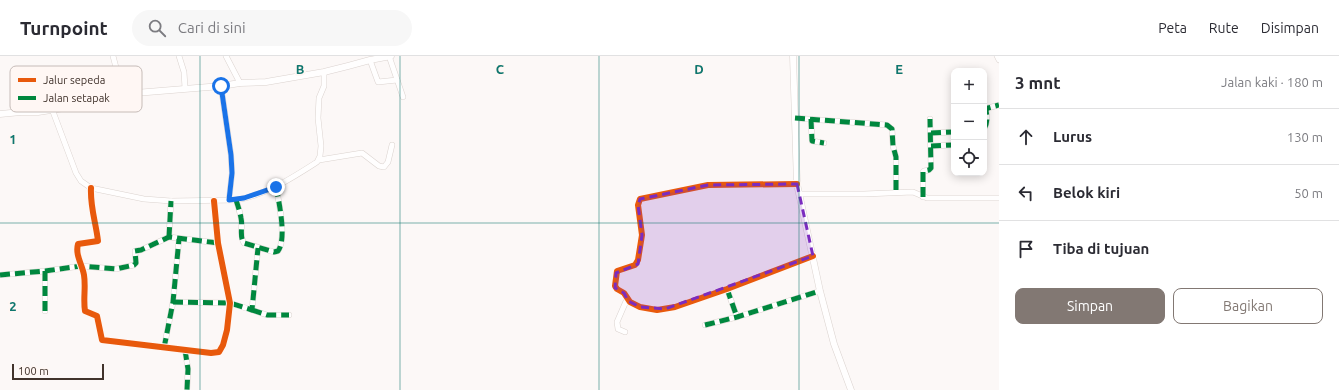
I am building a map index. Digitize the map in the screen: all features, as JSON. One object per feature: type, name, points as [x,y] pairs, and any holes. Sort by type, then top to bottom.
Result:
[{"type":"street","points":[[113,56],[116,66]]},
{"type":"street","points":[[179,56],[184,72],[185,88]]},
{"type":"street","points":[[226,56],[240,83]]},
{"type":"street","points":[[142,92],[266,82],[324,72],[390,56],[403,97]]},
{"type":"street","points":[[793,56],[797,184],[820,291],[834,344],[851,390]]},
{"type":"street","points":[[997,56],[999,60]]},
{"type":"street","points":[[370,60],[378,82],[397,80]]},
{"type":"street","points":[[319,160],[321,146],[318,118],[319,96],[324,86],[324,72]]},
{"type":"street","points":[[221,86],[231,155],[232,173],[229,200]]},
{"type":"street","points":[[987,109],[999,105]]},
{"type":"street","points":[[0,114],[38,112]]},
{"type":"street","points":[[53,112],[76,173],[81,181],[91,188],[144,199],[171,201],[236,200],[276,187],[319,160],[362,153],[379,166],[384,167],[388,162],[392,145]]},
{"type":"street","points":[[795,118],[890,126],[892,129],[893,146],[896,157],[896,192]]},
{"type":"street","points":[[811,119],[812,141],[824,143]]},
{"type":"street","points":[[923,197],[923,172],[931,168],[930,119]]},
{"type":"street","points":[[931,133],[951,132]]},
{"type":"street","points":[[931,146],[951,145]]},
{"type":"street","points":[[797,184],[708,185],[640,200],[638,205],[642,235],[638,260],[635,265],[617,271],[615,288],[624,293],[630,302],[640,307],[657,310],[675,306],[727,289],[813,256]]},
{"type":"street","points":[[236,200],[242,221],[242,240],[244,243],[274,252],[278,251],[282,227],[276,187]]},
{"type":"street","points":[[91,188],[91,206],[96,224],[98,241],[78,244],[77,246],[78,259],[84,275],[85,311],[97,316],[102,340],[211,353],[219,352],[222,349],[227,330],[230,303],[218,243],[214,200]]},
{"type":"street","points":[[800,194],[913,192],[927,198],[999,198]]},
{"type":"street","points":[[169,237],[171,201]]},
{"type":"street","points":[[0,275],[81,266],[116,269],[134,265],[136,263],[135,251],[141,250],[169,237],[218,243]]},
{"type":"street","points":[[164,348],[173,302],[179,239]]},
{"type":"street","points":[[252,310],[258,248]]},
{"type":"street","points":[[45,271],[45,311]]},
{"type":"street","points":[[727,289],[737,317]]},
{"type":"street","points":[[705,325],[737,317],[820,291]]},
{"type":"street","points":[[625,332],[618,328],[617,322],[627,299]]},
{"type":"street","points":[[173,302],[230,303],[267,315],[289,315]]},
{"type":"street","points":[[185,350],[188,365],[187,390]]},
{"type":"highlighted area","points":[[797,184],[813,256],[665,309],[640,307],[628,301],[624,293],[615,288],[616,273],[638,264],[642,235],[638,205],[640,199],[708,185]]},
{"type":"marked path","points":[[987,109],[999,105]]},
{"type":"marked path","points":[[795,118],[887,125],[892,129],[893,146],[896,157],[896,192]]},
{"type":"marked path","points":[[811,119],[812,141],[824,143]]},
{"type":"marked path","points":[[923,197],[923,172],[931,168],[930,119]]},
{"type":"marked path","points":[[931,133],[951,132]]},
{"type":"marked path","points":[[931,146],[951,145]]},
{"type":"marked path","points":[[236,200],[240,211],[242,237],[244,243],[274,252],[278,251],[281,245],[282,229],[276,187]]},
{"type":"marked path","points":[[169,237],[171,201]]},
{"type":"marked path","points":[[0,275],[81,266],[116,269],[134,265],[136,263],[135,251],[141,250],[169,237],[218,243]]},
{"type":"marked path","points":[[164,348],[173,302],[179,239]]},
{"type":"marked path","points":[[173,302],[230,303],[252,310],[258,248]]},
{"type":"marked path","points":[[45,271],[45,311]]},
{"type":"marked path","points":[[727,289],[737,317]]},
{"type":"marked path","points":[[705,325],[737,317],[820,291]]},
{"type":"marked path","points":[[252,310],[267,315],[289,315]]},
{"type":"marked path","points":[[185,350],[188,369],[187,390]]},
{"type":"cycle path","points":[[797,184],[708,185],[640,199],[638,205],[642,235],[638,260],[635,265],[617,271],[615,286],[624,293],[630,302],[640,307],[657,310],[675,307],[813,256]]},
{"type":"cycle path","points":[[91,188],[92,208],[98,241],[78,244],[77,252],[84,275],[85,311],[97,316],[102,340],[211,353],[219,352],[223,345],[227,330],[230,303],[218,243],[214,201]]},
{"type":"route","points":[[221,86],[229,131],[231,155],[232,173],[229,200],[244,198],[276,187]]}]
